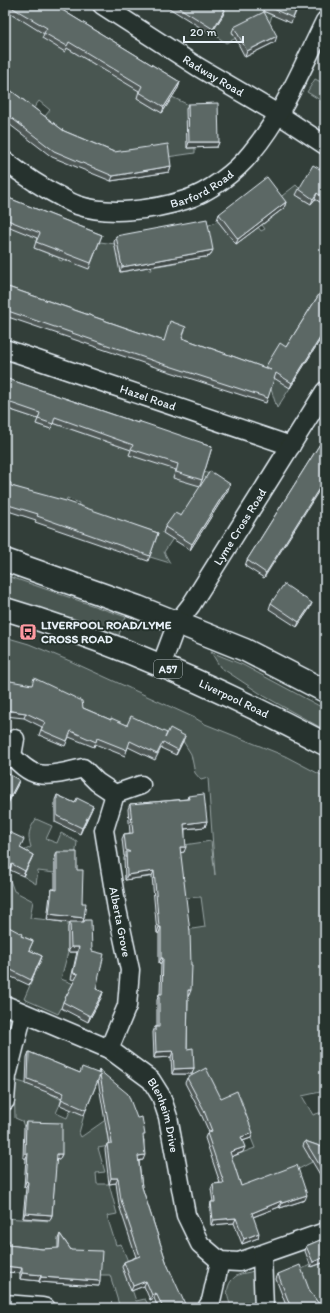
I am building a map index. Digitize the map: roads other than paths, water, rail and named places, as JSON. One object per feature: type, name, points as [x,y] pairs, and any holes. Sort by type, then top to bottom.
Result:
[{"type":"highway","points":[[5,560],[123,602],[245,650],[325,691]]},
{"type":"highway","name":"Liverpool Road","points":[[5,609],[29,616],[120,649],[161,666],[281,721],[325,744]]},
{"type":"street","name":"Radway Road","points":[[102,5],[198,67],[278,114],[325,145]]},
{"type":"street","name":"Barford Road","points":[[5,161],[30,180],[77,205],[116,212],[161,206],[185,200],[209,189],[236,169],[251,153],[278,114],[325,22]]},
{"type":"street","name":"Hazel Road","points":[[5,349],[291,446]]},
{"type":"street","name":"Lyme Cross Road","points":[[161,666],[177,623],[192,605],[325,391]]},
{"type":"street","points":[[10,751],[23,766],[38,774],[61,774],[83,768],[98,782],[115,794],[141,785]]},
{"type":"street","name":"Alberta Grove","points":[[108,1049],[127,1006],[130,970],[117,909],[104,830],[115,794]]},
{"type":"street","name":"Blenheim Drive","points":[[5,1005],[108,1049],[151,1080],[161,1096],[168,1117],[186,1215],[200,1244],[220,1260]]},
{"type":"street","points":[[5,1101],[7,1076],[23,1013]]},
{"type":"street","points":[[214,1306],[220,1260],[239,1262],[325,1232]]},
{"type":"street","points":[[262,1255],[264,1308]]},
{"type":"street","points":[[5,1304],[42,1306],[46,1308]]},
{"type":"place","name":"LIVERPOOL ROAD/LYME CROSS ROAD","points":[[28,632]]}]
